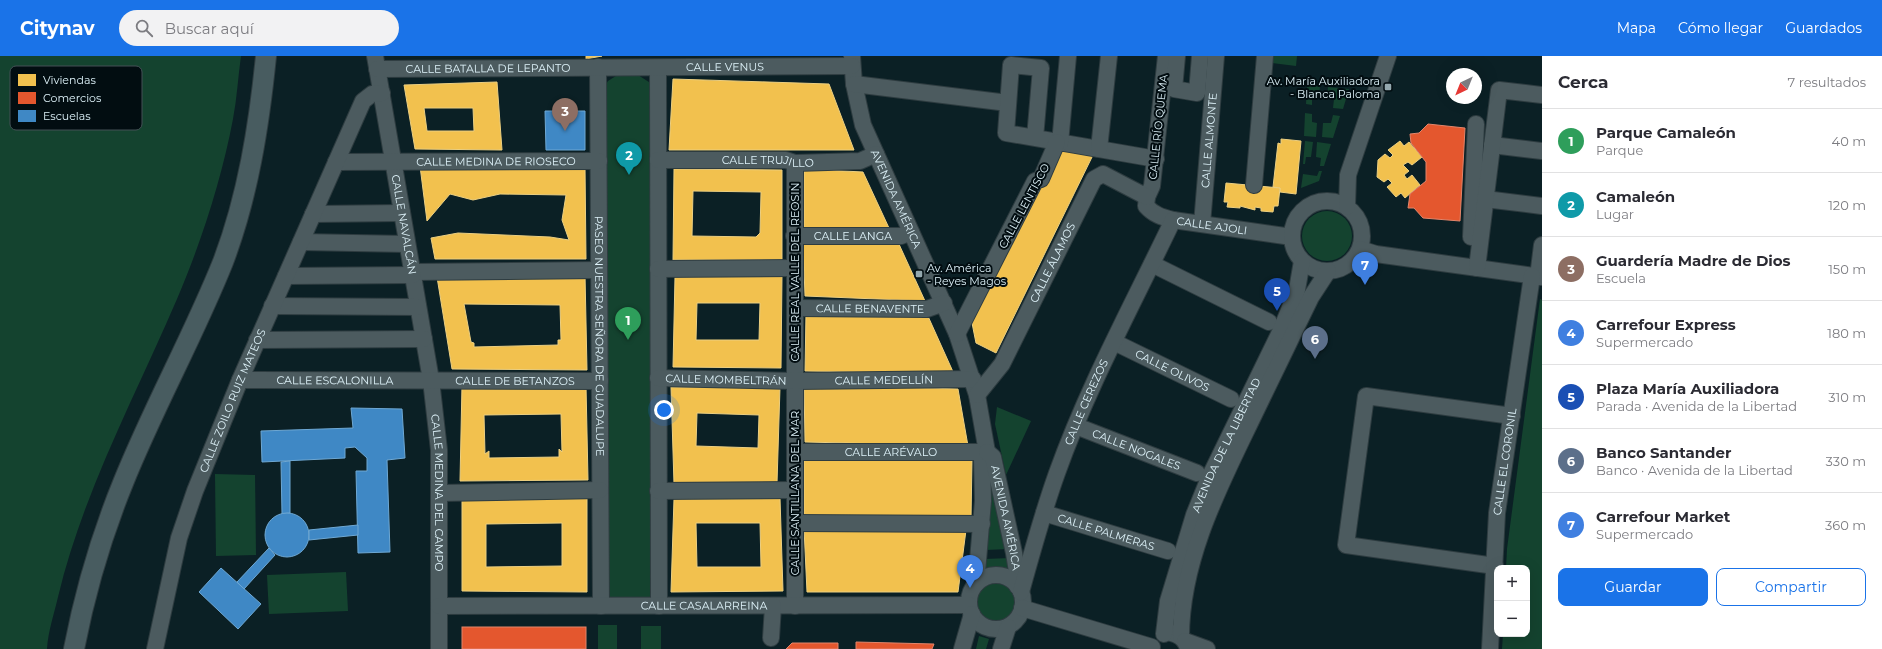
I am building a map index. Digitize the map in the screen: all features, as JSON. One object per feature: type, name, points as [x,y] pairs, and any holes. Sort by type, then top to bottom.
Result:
[{"type":"main road","points":[[74,649],[84,601],[100,544],[123,482],[205,304],[223,261],[250,173],[258,129],[266,56]]},
{"type":"street","name":"CALLE LENTISCO","points":[[957,334],[1035,181],[1041,179],[1059,142],[1068,56]]},
{"type":"street","points":[[1099,149],[1109,56]]},
{"type":"street","name":"CALLE RÍO QUEMA","points":[[1147,197],[1152,186],[1156,159],[1166,56]]},
{"type":"street","points":[[1176,56],[1174,89],[1197,93],[1200,56]]},
{"type":"street","name":"CALLE ALMONTE","points":[[1202,224],[1216,56]]},
{"type":"street","points":[[1254,185],[1265,56]]},
{"type":"street","points":[[1347,207],[1348,175],[1384,57]]},
{"type":"street","name":"CALLE VENUS","points":[[598,67],[632,61],[658,68],[852,61]]},
{"type":"street","name":"AVENIDA AMÉRICA","points":[[852,61],[854,84],[863,125],[944,303],[973,379],[987,452],[993,457],[1018,572],[1019,589]]},
{"type":"street","name":"CALLE BATALLA DE LEPANTO","points":[[376,62],[598,67]]},
{"type":"street","name":"CALLE NAVALCÁN","points":[[376,62],[431,380]]},
{"type":"street","points":[[1035,138],[1041,68],[1011,65],[1006,133],[1156,159]]},
{"type":"street","name":"PASEO NUESTRA SEÑORA DE GUADALUPE","points":[[598,67],[600,606]]},
{"type":"street","points":[[658,68],[659,606]]},
{"type":"street","points":[[854,84],[1008,103]]},
{"type":"street","points":[[1473,267],[1486,198],[1499,90],[1542,94]]},
{"type":"street","name":"CALLE ZOILO RUIZ MATEOS","points":[[155,649],[179,538],[195,491],[240,380],[363,101],[372,94],[382,93]]},
{"type":"street","points":[[1473,267],[1476,124]]},
{"type":"street","points":[[1492,145],[1542,151]]},
{"type":"street","name":"CALLE TRUJILLO","points":[[658,160],[786,160],[795,163],[860,161],[876,154]]},
{"type":"street","name":"CALLE MEDINA DE RIOSECO","points":[[393,161],[599,160]]},
{"type":"street","points":[[336,162],[393,161]]},
{"type":"street","name":"CALLE REAL VALLE DEL REOSIN","points":[[795,163],[795,381]]},
{"type":"street","name":"CALLE ÁLAMOS","points":[[977,395],[1002,364],[1094,179],[1103,174],[1147,197]]},
{"type":"street","points":[[1325,200],[1348,175]]},
{"type":"street","name":"CALLE AJOLI","points":[[1147,197],[1146,206],[1152,212],[1173,220],[1292,237]]},
{"type":"street","points":[[1486,198],[1542,206]]},
{"type":"street","points":[[1325,200],[1337,202],[1347,207],[1359,221],[1362,240],[1360,249],[1355,258],[1338,270],[1328,271],[1310,267],[1302,261],[1293,246],[1293,226],[1298,216],[1310,205],[1325,200]]},
{"type":"street","points":[[313,214],[402,213]]},
{"type":"street","name":"CALLE CEREZOS","points":[[1019,589],[1057,472],[1093,383],[1173,220]]},
{"type":"street","name":"CALLE LANGA","points":[[794,236],[901,236],[912,232]]},
{"type":"street","points":[[301,242],[407,244]]},
{"type":"street","name":"CALLE EL CORONIL","points":[[1495,565],[1498,513],[1512,416],[1542,245]]},
{"type":"street","points":[[1360,249],[1376,254],[1537,277]]},
{"type":"street","name":"AVENIDA DE LA LIBERTAD","points":[[1164,634],[1168,601],[1194,515],[1209,478],[1281,330],[1297,290],[1302,261]]},
{"type":"street","points":[[1152,264],[1269,322]]},
{"type":"street","points":[[658,269],[795,268]]},
{"type":"street","points":[[286,276],[599,270]]},
{"type":"street","name":"AVENIDA DE LA LIBERTAD","points":[[1185,642],[1182,605],[1193,561],[1207,518],[1220,485],[1311,297],[1328,271]]},
{"type":"street","name":"CALLE BENAVENTE","points":[[795,308],[927,309],[944,303]]},
{"type":"street","points":[[272,306],[418,307]]},
{"type":"street","points":[[257,340],[424,339]]},
{"type":"street","name":"CALLE OLIVOS","points":[[1114,342],[1231,399]]},
{"type":"street","name":"CALLE MOMBELTRÁN","points":[[658,378],[795,381]]},
{"type":"street","name":"CALLE MEDELLÍN","points":[[795,381],[973,379]]},
{"type":"street","name":"CALLE ESCALONILLA","points":[[240,380],[431,380]]},
{"type":"street","name":"CALLE DE BETANZOS","points":[[431,380],[600,381]]},
{"type":"street","name":"CALLE MEDINA DEL CAMPO","points":[[431,380],[439,450],[439,649]]},
{"type":"street","name":"CALLE SANTILLANA DEL MAR","points":[[795,381],[795,606]]},
{"type":"street","points":[[1494,566],[1346,545],[1366,396],[1512,416]]},
{"type":"street","name":"CALLE NOGALES","points":[[1076,426],[1197,473]]},
{"type":"street","name":"CALLE ARÉVALO","points":[[795,452],[987,452]]},
{"type":"street","name":"AVENIDA AMÉRICA","points":[[976,584],[982,524],[982,458],[987,452]]},
{"type":"street","points":[[440,493],[600,490]]},
{"type":"street","points":[[658,491],[795,490]]},
{"type":"street","name":"CALLE PALMERAS","points":[[1044,513],[1168,551]]},
{"type":"street","points":[[795,523],[982,524]]},
{"type":"street","points":[[962,649],[970,610],[972,590],[976,584],[989,576],[997,575],[1012,580],[1019,589],[1022,608],[1019,616],[1008,627],[1001,649]]},
{"type":"street","name":"CALLE EL CORONIL","points":[[1490,649],[1494,583]]},
{"type":"street","name":"CALLE CASALARREINA","points":[[439,606],[795,606],[970,610]]},
{"type":"street","points":[[771,638],[773,606]]},
{"type":"street","points":[[1022,608],[1152,648],[1158,637],[1170,633],[1185,642],[1207,649]]},
{"type":"street","points":[[970,610],[976,621],[987,627],[1000,629],[1008,627]]},
{"type":"green space","points":[[0,56],[241,56],[233,119],[223,164],[210,210],[177,299],[111,445],[81,520],[58,597],[47,649],[0,649]]},
{"type":"green space","points":[[1273,56],[1297,56],[1296,66],[1272,63]]},
{"type":"green space","points":[[619,74],[638,75],[652,84],[652,596],[647,599],[612,599],[607,596],[603,89],[608,81]]},
{"type":"green space","points":[[1307,85],[1320,86],[1319,98],[1312,97],[1312,105],[1306,104]]},
{"type":"green space","points":[[1328,87],[1349,89],[1343,109],[1333,108],[1334,99],[1327,98]]},
{"type":"green space","points":[[1305,113],[1312,114],[1312,122],[1317,123],[1316,137],[1304,136]]},
{"type":"green space","points":[[1333,115],[1340,116],[1333,138],[1322,137],[1323,123],[1331,123]]},
{"type":"green space","points":[[1305,141],[1313,142],[1311,157],[1306,157],[1305,164],[1303,164]]},
{"type":"green space","points":[[1317,142],[1331,144],[1324,166],[1320,166],[1321,158],[1316,157]]},
{"type":"green space","points":[[1319,171],[1322,171],[1319,181],[1301,188],[1303,174],[1317,176]]},
{"type":"green space","points":[[1327,211],[1341,215],[1348,222],[1352,236],[1348,250],[1341,257],[1327,261],[1313,257],[1306,250],[1302,236],[1306,222],[1313,215]]},
{"type":"green space","points":[[1540,299],[1542,300],[1542,649],[1502,649],[1503,637],[1530,637],[1530,565],[1506,565]]},
{"type":"green space","points":[[997,407],[1031,421],[1006,475],[995,424]]},
{"type":"green space","points":[[987,461],[1009,549],[985,550]]},
{"type":"green space","points":[[215,474],[255,475],[256,555],[216,556]]},
{"type":"green space","points":[[1011,558],[1012,573],[997,568],[984,570],[984,559]]},
{"type":"green space","points":[[346,572],[348,611],[269,614],[267,575]]},
{"type":"green space","points":[[1000,583],[1007,586],[1013,592],[1016,603],[1015,611],[1007,620],[1000,623],[992,623],[985,620],[977,611],[976,599],[979,592],[988,584]]},
{"type":"green space","points":[[598,625],[617,625],[617,649],[598,649]]},
{"type":"green space","points":[[641,626],[661,626],[661,649],[641,649]]},
{"type":"green space","points":[[979,636],[989,639],[986,649],[976,649]]},
{"type":"building: Viviendas","points":[[586,56],[602,56],[586,59]]},
{"type":"building: Viviendas","points":[[673,79],[829,84],[854,150],[669,150]]},
{"type":"building: Viviendas","points":[[497,82],[502,150],[415,149],[404,85]],"holes":[[[424,108],[473,108],[474,131],[427,131]]]},
{"type":"building: Viviendas","points":[[1281,139],[1301,141],[1296,194],[1280,192],[1280,188],[1273,187],[1278,143],[1281,144]]},
{"type":"building: Viviendas","points":[[1400,141],[1404,146],[1409,142],[1422,157],[1412,165],[1408,162],[1403,165],[1409,171],[1404,175],[1407,179],[1412,175],[1420,185],[1405,198],[1401,193],[1396,197],[1387,187],[1392,183],[1388,179],[1384,182],[1377,177],[1378,160],[1385,154],[1390,158],[1393,155],[1388,150]]},
{"type":"building: Viviendas","points":[[1059,148],[1094,153],[996,353],[976,343],[971,318]]},
{"type":"building: Viviendas","points":[[420,166],[585,167],[586,259],[435,259],[431,238],[458,233],[550,237],[569,240],[562,220],[566,195],[500,194],[473,200],[450,194],[427,221]]},
{"type":"building: Viviendas","points":[[674,169],[782,170],[782,260],[673,260]],"holes":[[[693,191],[761,192],[760,233],[756,237],[692,236]]]},
{"type":"building: Viviendas","points":[[804,169],[863,172],[889,228],[804,228]]},
{"type":"building: Viviendas","points":[[1226,183],[1280,188],[1278,206],[1274,206],[1273,212],[1261,211],[1261,208],[1255,207],[1255,210],[1240,206],[1240,208],[1227,207],[1228,202],[1224,202]]},
{"type":"building: Viviendas","points":[[803,242],[898,242],[925,301],[805,296]]},
{"type":"building: Viviendas","points":[[585,275],[587,370],[452,369],[437,277]],"holes":[[[464,304],[560,305],[561,340],[558,340],[558,345],[474,347],[474,343],[471,342]]]},
{"type":"building: Viviendas","points":[[782,275],[781,368],[673,367],[675,277]],"holes":[[[697,303],[760,303],[759,340],[696,340]]]},
{"type":"building: Viviendas","points":[[806,313],[927,314],[954,374],[805,371]]},
{"type":"building: Viviendas","points":[[804,384],[958,389],[968,446],[805,442]]},
{"type":"building: Viviendas","points":[[462,385],[586,386],[588,480],[460,481]],"holes":[[[561,414],[562,452],[559,449],[559,457],[489,458],[489,451],[485,454],[484,415]]]},
{"type":"building: Viviendas","points":[[671,387],[780,387],[777,483],[674,484]],"holes":[[[697,413],[759,415],[758,448],[696,446]]]},
{"type":"building: Viviendas","points":[[804,460],[972,460],[971,519],[804,515]]},
{"type":"building: Viviendas","points":[[587,496],[587,592],[462,591],[462,500]],"holes":[[[562,523],[562,566],[486,567],[486,524]]]},
{"type":"building: Viviendas","points":[[780,498],[783,591],[671,592],[674,499]],"holes":[[[696,523],[760,523],[761,567],[697,567]]]},
{"type":"building: Viviendas","points":[[804,528],[966,530],[958,592],[807,592]]},
{"type":"building: Comercios","points":[[1428,124],[1465,128],[1460,221],[1423,218],[1414,208],[1408,208],[1410,194],[1426,181],[1426,162],[1411,143],[1410,134],[1419,133]]},
{"type":"building: Comercios","points":[[462,627],[586,627],[586,649],[462,649]]},
{"type":"building: Comercios","points":[[856,642],[934,644],[932,649],[856,649]]},
{"type":"building: Comercios","points":[[792,643],[838,643],[838,649],[786,649]]},
{"type":"building: Escuelas","points":[[545,111],[585,111],[585,150],[546,150]]},
{"type":"building: Escuelas","points":[[351,408],[402,409],[405,458],[387,460],[390,552],[358,553],[356,471],[367,471],[367,458],[355,447],[345,448],[345,458],[262,462],[261,431],[353,428]]},
{"type":"building: Escuelas","points":[[290,461],[290,513],[282,514],[281,462]]},
{"type":"building: Escuelas","points":[[283,513],[291,513],[296,514],[303,519],[308,526],[308,544],[303,551],[296,556],[283,557],[275,554],[268,547],[265,539],[265,531],[268,523],[275,516]]},
{"type":"building: Escuelas","points":[[358,525],[358,535],[309,540],[309,530]]},
{"type":"building: Escuelas","points":[[269,548],[275,555],[244,589],[237,582]]},
{"type":"building: Escuelas","points":[[221,568],[261,604],[238,629],[199,592]]},
{"type":"place","name":"Av. María Auxiliadora - Blanca Paloma","points":[[1388,87]]},
{"type":"place","name":"Guardería Madre de Dios","points":[[565,131]]},
{"type":"place","name":"Camaleón","points":[[629,175]]},
{"type":"place","name":"Av. América - Reyes Magos","points":[[919,274]]},
{"type":"place","name":"Carrefour Market","points":[[1365,285]]},
{"type":"place","name":"Plaza María Auxiliadora","points":[[1277,311]]},
{"type":"place","name":"Parque Camaleón","points":[[628,340]]},
{"type":"place","name":"Banco Santander","points":[[1315,359]]},
{"type":"place","name":"Carrefour Express","points":[[970,588]]}]
